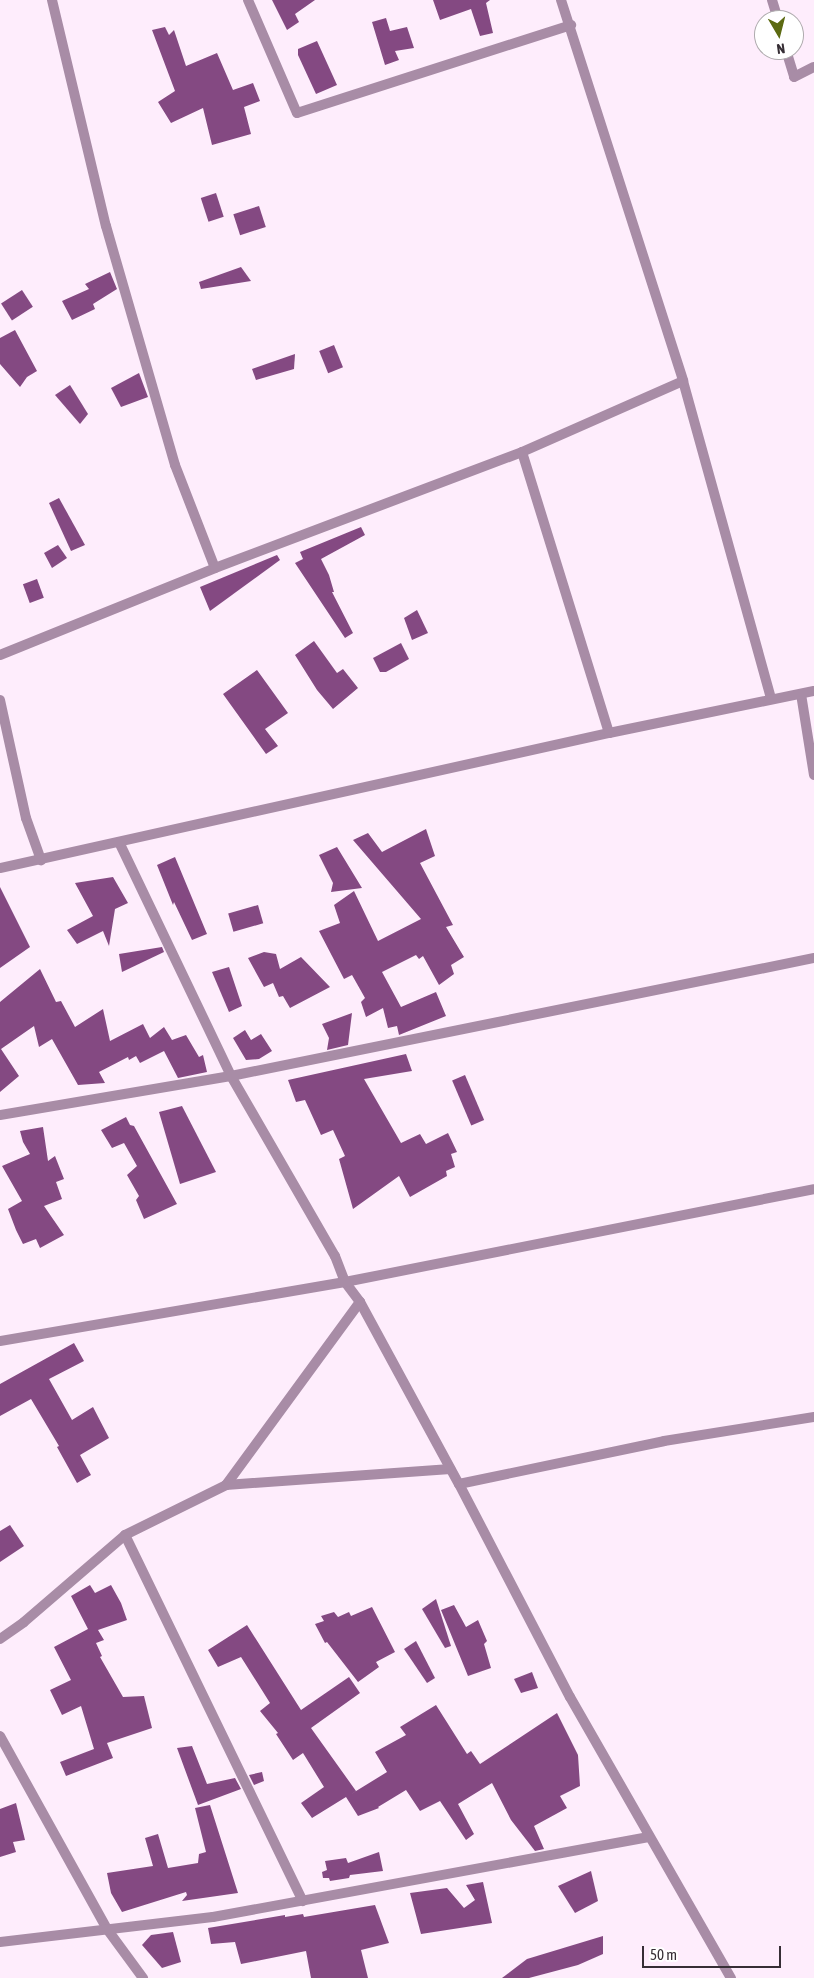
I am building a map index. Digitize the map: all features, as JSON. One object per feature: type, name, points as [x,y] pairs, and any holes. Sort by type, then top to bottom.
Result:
[{"type":"street","points":[[52,0],[111,245],[175,466],[216,568]]},
{"type":"street","points":[[248,0],[297,113],[570,25]]},
{"type":"street","points":[[561,0],[683,381],[771,700]]},
{"type":"street","points":[[789,60],[794,77],[814,67]]},
{"type":"street","points":[[0,655],[216,568],[522,452],[683,381]]},
{"type":"street","points":[[522,452],[609,733]]},
{"type":"street","points":[[0,868],[609,733],[814,691]]},
{"type":"street","points":[[801,694],[814,775]]},
{"type":"street","points":[[0,700],[26,818],[41,860]]},
{"type":"street","points":[[119,842],[232,1076],[335,1256],[345,1282],[360,1302],[459,1484],[570,1698],[731,1978]]},
{"type":"street","points":[[0,1115],[232,1076],[814,958]]},
{"type":"street","points":[[0,1340],[345,1282],[814,1189]]},
{"type":"street","points":[[226,1485],[360,1302]]},
{"type":"street","points":[[459,1484],[664,1441],[814,1417]]},
{"type":"street","points":[[0,1639],[24,1622],[124,1535],[226,1485],[450,1469]]},
{"type":"street","points":[[124,1535],[303,1901]]},
{"type":"street","points":[[0,1736],[107,1929],[143,1978]]},
{"type":"street","points":[[0,1942],[213,1917],[649,1837]]},
{"type":"building","points":[[272,0],[315,0],[295,14],[299,22],[287,30]]},
{"type":"building","points":[[433,0],[490,0],[486,3],[493,33],[480,36],[471,9],[440,20]]},
{"type":"building","points":[[386,18],[390,31],[407,27],[414,48],[395,51],[399,60],[385,65],[372,22]]},
{"type":"building","points":[[165,27],[169,35],[174,30],[186,66],[217,53],[233,90],[253,83],[260,101],[244,107],[251,134],[212,145],[203,108],[171,123],[158,102],[175,91],[152,30]]},
{"type":"building","points":[[317,41],[337,85],[316,94],[298,55],[298,49]]},
{"type":"building","points":[[216,193],[224,217],[209,222],[201,198]]},
{"type":"building","points":[[259,206],[266,227],[240,235],[233,214]]},
{"type":"building","points":[[241,267],[251,281],[201,289],[199,282]]},
{"type":"building","points":[[110,272],[117,289],[93,304],[95,309],[72,320],[62,301],[89,289],[85,284]]},
{"type":"building","points":[[22,290],[33,307],[12,320],[1,304]]},
{"type":"building","points":[[15,330],[37,371],[27,377],[20,387],[0,364],[0,338]]},
{"type":"building","points":[[334,345],[343,367],[328,373],[319,351]]},
{"type":"building","points":[[295,354],[294,369],[256,380],[252,369]]},
{"type":"building","points":[[139,373],[148,397],[121,407],[111,388]]},
{"type":"building","points":[[70,385],[88,414],[80,424],[55,395]]},
{"type":"building","points":[[59,498],[85,545],[71,551],[49,503]]},
{"type":"building","points":[[361,527],[365,535],[321,559],[329,575],[334,592],[332,592],[353,633],[345,638],[295,563],[303,559],[300,552]]},
{"type":"building","points":[[58,545],[67,558],[52,568],[44,553]]},
{"type":"building","points":[[277,555],[280,560],[210,611],[200,587]]},
{"type":"building","points":[[37,579],[44,598],[30,603],[23,584]]},
{"type":"building","points":[[417,610],[428,633],[412,640],[404,618]]},
{"type":"building","points":[[314,641],[337,673],[343,669],[358,688],[333,709],[317,690],[295,655]]},
{"type":"building","points":[[401,643],[409,659],[386,672],[380,672],[373,658]]},
{"type":"building","points":[[257,670],[288,713],[265,729],[278,746],[266,754],[223,694]]},
{"type":"building","points":[[426,829],[435,856],[420,863],[453,925],[446,927],[464,957],[451,965],[454,974],[439,985],[423,956],[419,959],[416,955],[382,972],[401,1007],[436,992],[446,1016],[399,1035],[397,1026],[388,1028],[383,1008],[366,1017],[361,1002],[365,998],[352,975],[344,979],[319,931],[340,923],[334,905],[354,891],[378,941],[421,919],[353,840],[368,833],[382,852]]},
{"type":"building","points":[[337,847],[362,888],[331,892],[333,883],[319,855]]},
{"type":"building","points":[[175,857],[207,934],[192,940],[174,902],[173,905],[157,865]]},
{"type":"building","points":[[113,877],[128,903],[115,909],[109,946],[103,931],[77,944],[67,930],[93,916],[75,883]]},
{"type":"building","points":[[0,887],[30,947],[0,968]]},
{"type":"building","points":[[258,905],[263,923],[233,932],[228,914]]},
{"type":"building","points":[[162,947],[164,952],[122,972],[119,954]]},
{"type":"building","points":[[264,952],[276,954],[280,969],[301,957],[330,987],[290,1008],[283,996],[279,997],[273,983],[264,987],[248,958]]},
{"type":"building","points":[[229,967],[242,1006],[229,1012],[212,972]]},
{"type":"building","points":[[40,969],[56,1002],[61,1001],[75,1027],[103,1009],[110,1041],[143,1024],[150,1038],[164,1027],[172,1040],[186,1035],[199,1057],[203,1055],[207,1072],[178,1078],[164,1051],[140,1063],[136,1056],[129,1060],[128,1057],[99,1072],[105,1083],[78,1085],[52,1039],[39,1047],[34,1026],[1,1049],[19,1076],[0,1092],[0,1002]]},
{"type":"building","points":[[352,1013],[348,1045],[327,1050],[329,1038],[322,1024]]},
{"type":"building","points":[[245,1030],[251,1040],[261,1034],[272,1051],[259,1059],[246,1060],[233,1038]]},
{"type":"building","points":[[406,1054],[412,1071],[364,1079],[401,1143],[420,1134],[426,1144],[448,1133],[457,1152],[451,1154],[455,1167],[446,1171],[447,1176],[410,1197],[399,1176],[353,1209],[339,1159],[345,1156],[333,1130],[321,1135],[305,1100],[296,1102],[288,1080]]},
{"type":"building","points":[[465,1075],[484,1120],[471,1126],[452,1080]]},
{"type":"building","points":[[182,1106],[216,1172],[180,1184],[159,1112]]},
{"type":"building","points":[[126,1117],[130,1125],[134,1126],[177,1204],[144,1219],[136,1200],[139,1196],[127,1175],[137,1166],[124,1143],[112,1148],[101,1130]]},
{"type":"building","points":[[43,1127],[48,1161],[55,1156],[64,1179],[56,1182],[62,1199],[44,1206],[64,1235],[40,1248],[36,1239],[23,1244],[16,1230],[8,1209],[22,1201],[2,1166],[30,1154],[23,1142],[20,1131]]},
{"type":"building","points":[[74,1343],[84,1361],[49,1379],[72,1420],[93,1407],[109,1438],[80,1455],[91,1475],[77,1483],[57,1447],[59,1446],[31,1399],[0,1416],[0,1384]]},
{"type":"building","points":[[10,1525],[24,1546],[0,1562],[0,1531]]},
{"type":"building","points":[[90,1585],[95,1593],[111,1585],[121,1603],[127,1620],[98,1630],[104,1640],[96,1643],[102,1656],[100,1657],[123,1697],[144,1696],[152,1728],[107,1743],[113,1758],[66,1776],[60,1762],[94,1749],[81,1706],[62,1715],[50,1690],[71,1680],[54,1647],[88,1629],[71,1596]]},
{"type":"building","points":[[436,1599],[451,1646],[445,1648],[422,1609]]},
{"type":"building","points":[[454,1605],[466,1627],[478,1620],[487,1641],[484,1644],[491,1668],[468,1676],[441,1610]]},
{"type":"building","points":[[372,1607],[395,1652],[376,1662],[379,1667],[358,1682],[327,1642],[325,1643],[315,1624],[324,1621],[321,1616],[334,1612],[338,1617],[349,1612],[351,1616]]},
{"type":"building","points":[[247,1625],[301,1710],[349,1677],[360,1693],[311,1728],[356,1791],[348,1796],[387,1772],[375,1752],[406,1735],[400,1727],[436,1705],[467,1754],[471,1751],[480,1764],[557,1713],[578,1755],[580,1786],[560,1796],[567,1808],[534,1826],[544,1849],[535,1851],[511,1820],[492,1783],[458,1804],[474,1834],[466,1840],[440,1801],[420,1811],[406,1790],[379,1808],[358,1816],[346,1797],[312,1818],[301,1803],[324,1787],[303,1753],[293,1760],[276,1734],[278,1733],[260,1711],[270,1703],[241,1657],[218,1667],[208,1650]]},
{"type":"building","points":[[416,1641],[435,1678],[427,1683],[404,1649]]},
{"type":"building","points":[[532,1672],[538,1688],[521,1693],[514,1679]]},
{"type":"building","points":[[192,1746],[207,1784],[235,1778],[241,1789],[198,1805],[177,1748]]},
{"type":"building","points":[[262,1772],[264,1781],[254,1785],[249,1775]]},
{"type":"building","points":[[16,1803],[25,1840],[13,1842],[16,1852],[0,1857],[0,1809]]},
{"type":"building","points":[[210,1805],[238,1893],[182,1901],[187,1895],[186,1892],[122,1912],[111,1893],[107,1873],[153,1866],[145,1838],[158,1834],[168,1868],[198,1863],[199,1854],[206,1852],[195,1808]]},
{"type":"building","points":[[379,1852],[383,1871],[350,1875],[349,1878],[330,1881],[329,1878],[323,1878],[322,1872],[327,1870],[325,1861],[346,1858],[348,1863]]},
{"type":"building","points":[[591,1871],[598,1901],[575,1913],[558,1886]]},
{"type":"building","points":[[483,1882],[492,1923],[421,1934],[410,1893],[447,1888],[464,1908],[475,1900],[466,1885]]},
{"type":"building","points":[[375,1905],[389,1943],[361,1950],[368,1978],[311,1978],[306,1951],[241,1964],[235,1942],[211,1944],[208,1928],[285,1915],[285,1917],[303,1914],[304,1917]]},
{"type":"building","points":[[173,1932],[181,1962],[162,1968],[142,1945],[151,1935]]},
{"type":"building","points":[[603,1936],[603,1954],[578,1965],[529,1978],[502,1978],[527,1959]]}]
